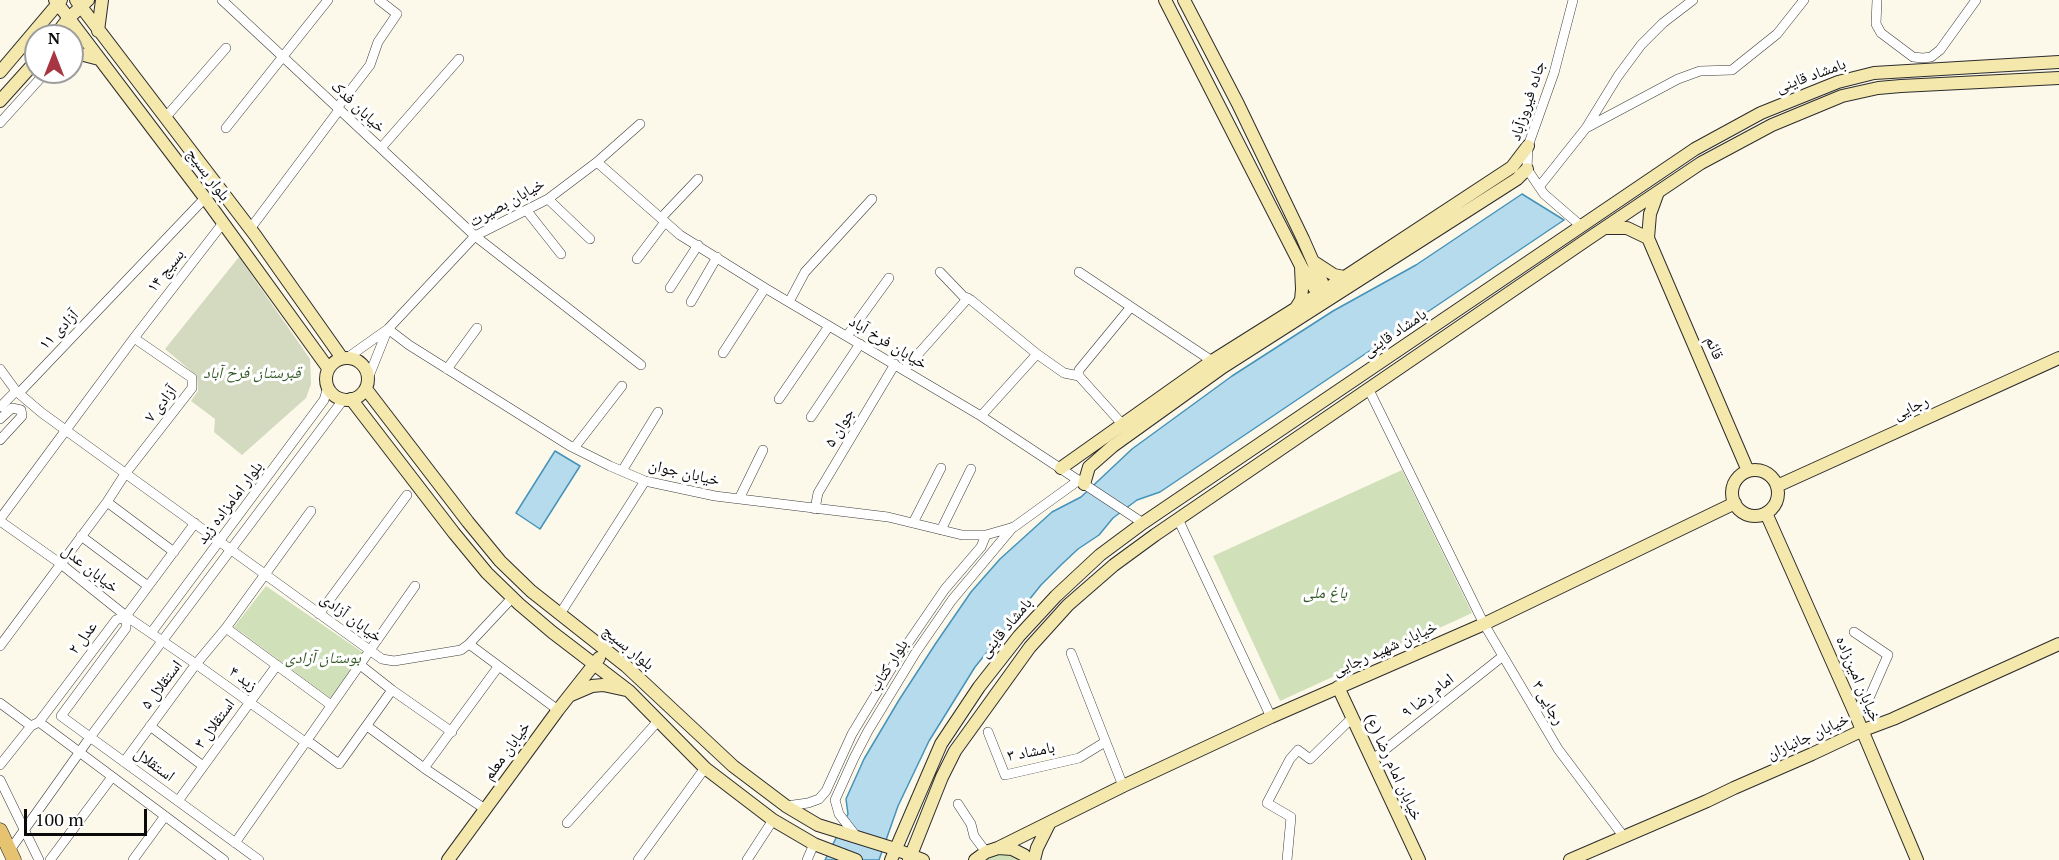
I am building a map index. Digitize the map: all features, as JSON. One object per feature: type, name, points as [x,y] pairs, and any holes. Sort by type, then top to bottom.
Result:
[{"type":"main road","points":[[98,31],[102,0]]},
{"type":"main road","points":[[1165,0],[1301,266],[1324,297]]},
{"type":"main road","points":[[1184,0],[1238,104],[1314,262],[1324,297]]},
{"type":"main road","points":[[0,72],[58,1]]},
{"type":"main road","name":"بلوار بسیج","points":[[58,1],[68,19],[205,198],[328,368]]},
{"type":"main road","points":[[64,24],[82,2]]},
{"type":"main road","name":"بلوار بسیج","points":[[82,2],[98,31],[250,229],[345,358]]},
{"type":"main road","points":[[17,52],[24,56]]},
{"type":"main road","points":[[84,55],[99,59]]},
{"type":"main road","name":"بامشاد قاینی","points":[[893,854],[941,744],[979,687],[1019,636],[1056,596],[1100,555],[1143,523],[1695,148],[1761,113],[1838,82],[1874,73],[2059,62]]},
{"type":"main road","points":[[0,101],[24,75]]},
{"type":"main road","name":"بامشاد قاینی","points":[[910,857],[942,777],[955,751],[1037,638],[1068,605],[1114,565],[1178,519],[1658,192],[1701,163],[1772,125],[1842,96],[1878,88],[1902,86],[2059,78]]},
{"type":"main road","points":[[1061,468],[1212,362],[1296,308],[1324,297],[1344,278],[1512,167],[1528,146]]},
{"type":"main road","points":[[1081,482],[1089,467],[1113,446],[1324,297],[1507,186],[1527,169]]},
{"type":"main road","points":[[1605,228],[1627,228],[1648,238],[1650,214],[1658,192]]},
{"type":"main road","name":"قائم","points":[[1648,238],[1748,471]]},
{"type":"main road","points":[[1314,262],[1334,275],[1344,278]]},
{"type":"main road","points":[[1296,308],[1301,300],[1301,266]]},
{"type":"main road","points":[[1434,326],[1443,339]]},
{"type":"main road","points":[[351,357],[363,364],[369,376],[366,389],[357,399],[347,400],[331,394],[325,382],[328,368],[338,359],[345,358],[351,357]]},
{"type":"main road","name":"رجایی","points":[[1777,486],[2059,358]]},
{"type":"main road","name":"بلوار بسیج","points":[[366,389],[500,561],[531,591],[649,687],[726,761],[786,806],[819,825],[856,836],[893,854],[923,860]]},
{"type":"main road","name":"بلوار بسیج","points":[[347,400],[487,573],[512,598],[629,691],[705,768],[773,819],[814,844],[856,860]]},
{"type":"main road","points":[[1748,471],[1766,473],[1777,486],[1775,504],[1766,513],[1753,516],[1746,514],[1735,503],[1732,491],[1734,484],[1748,471]]},
{"type":"main road","name":"خیابان شهید رجایی","points":[[975,860],[986,852],[1049,824],[1123,786],[1271,717],[1484,624],[1735,503]]},
{"type":"main road","name":"خیابان امین‌زاده","points":[[1766,513],[1917,860]]},
{"type":"main road","name":"خیابان جانبازان","points":[[1570,860],[2059,644]]},
{"type":"main road","name":"خیابان معلم","points":[[448,860],[558,710],[606,650]]},
{"type":"main road","points":[[570,695],[592,686],[603,685],[629,691]]},
{"type":"main road","name":"خیابان امام رضا (ع)","points":[[1338,687],[1419,860]]},
{"type":"main road","points":[[929,771],[942,777]]},
{"type":"main road","points":[[1034,860],[1037,848],[1049,824]]},
{"type":"main road","points":[[0,830],[12,855]]},
{"type":"main road","points":[[999,848],[1012,849],[1029,860]]},
{"type":"street","name":"خیابان فدک","points":[[222,0],[475,236],[641,365]]},
{"type":"street","points":[[226,128],[328,0]]},
{"type":"street","points":[[250,229],[370,65],[378,42],[397,14],[379,0]]},
{"type":"street","name":"جاده فیروزآباد","points":[[1527,169],[1528,146],[1554,73],[1573,0]]},
{"type":"street","points":[[1539,187],[1586,128],[1618,76],[1641,45],[1663,23],[1693,0]]},
{"type":"street","points":[[1586,128],[1678,79],[1700,71],[1732,70],[1777,34],[1804,0]]},
{"type":"street","points":[[1877,0],[1876,24],[1881,33],[1913,57],[1923,58],[1930,57],[1940,50],[1976,0]]},
{"type":"street","points":[[165,118],[226,48]]},
{"type":"street","points":[[381,148],[459,59]]},
{"type":"street","points":[[0,123],[35,84]]},
{"type":"street","name":"خیابان بصیرت","points":[[388,329],[475,236],[548,199],[597,162],[640,124]]},
{"type":"street","name":"خیابان فرخ آباد","points":[[597,162],[680,235],[981,416],[1143,523]]},
{"type":"street","points":[[1527,169],[1544,194],[1581,226]]},
{"type":"street","points":[[637,260],[663,220],[698,179]]},
{"type":"street","name":"آزادی ۱۱","points":[[0,419],[4,408],[18,392],[205,198]]},
{"type":"street","points":[[548,199],[590,239]]},
{"type":"street","points":[[789,302],[805,272],[872,199]]},
{"type":"street","points":[[527,211],[561,254]]},
{"type":"street","name":"بسیج ۱۴","points":[[0,520],[134,338],[223,223]]},
{"type":"street","points":[[670,288],[698,245]]},
{"type":"street","points":[[691,302],[717,257]]},
{"type":"street","points":[[940,272],[963,296],[1037,354],[1064,373],[1079,376],[1123,425]]},
{"type":"street","points":[[1079,272],[1212,362]]},
{"type":"street","points":[[847,336],[889,278]]},
{"type":"street","points":[[723,353],[765,288]]},
{"type":"street","points":[[904,370],[968,298]]},
{"type":"street","points":[[1079,376],[1079,370],[1130,308]]},
{"type":"street","points":[[779,399],[829,326]]},
{"type":"street","points":[[447,369],[477,328]]},
{"type":"street","points":[[345,358],[388,329]]},
{"type":"street","points":[[369,376],[388,329]]},
{"type":"street","name":"خیابان جوان","points":[[388,329],[409,345],[574,448],[645,481],[739,500],[862,514],[962,535],[986,535],[1014,527]]},
{"type":"street","name":"آزادی ۷","points":[[125,474],[192,388],[192,378],[134,338]]},
{"type":"street","points":[[810,417],[860,344]]},
{"type":"street","points":[[981,416],[1037,354]]},
{"type":"street","name":"جوان ۵","points":[[815,509],[818,493],[895,364]]},
{"type":"street","points":[[0,369],[18,392],[42,413],[195,523],[126,616]]},
{"type":"street","points":[[574,448],[622,386]]},
{"type":"street","name":"بلوار امامزاده زید","points":[[151,633],[324,400],[328,387]]},
{"type":"street","name":"رجایی ۳","points":[[1369,390],[1484,624],[1558,749],[1624,837]]},
{"type":"street","name":"بلوار امامزاده زید","points":[[12,855],[24,830],[91,736],[231,549],[347,400]]},
{"type":"street","points":[[0,440],[22,416],[18,408],[4,408]]},
{"type":"street","points":[[622,471],[658,412]]},
{"type":"street","points":[[739,500],[763,450]]},
{"type":"street","points":[[913,523],[941,468]]},
{"type":"street","points":[[941,530],[971,469]]},
{"type":"street","points":[[0,646],[107,502],[125,474]]},
{"type":"street","points":[[560,614],[645,481]]},
{"type":"street","points":[[1014,527],[1081,482]]},
{"type":"street","points":[[319,614],[407,495]]},
{"type":"street","points":[[107,502],[174,552]]},
{"type":"street","name":"استقلال ۵","points":[[124,762],[311,512]]},
{"type":"street","points":[[1178,519],[1228,621],[1271,717]]},
{"type":"street","name":"خیابان عدل","points":[[0,520],[162,641]]},
{"type":"street","name":"خیابان آزادی","points":[[195,523],[382,659],[394,661],[461,650],[512,598]]},
{"type":"street","name":"بلوار کتاب","points":[[856,836],[839,814],[835,800],[868,731],[916,652],[952,600],[1014,527]]},
{"type":"street","name":"بلوار کتاب","points":[[786,806],[819,799],[829,785],[852,734],[899,656],[945,589],[981,547],[986,535]]},
{"type":"street","points":[[81,536],[148,586]]},
{"type":"street","points":[[235,843],[415,586]]},
{"type":"street","name":"عدل ۲","points":[[0,765],[116,620],[126,616],[126,628],[61,716]]},
{"type":"street","points":[[226,628],[332,705]]},
{"type":"street","points":[[1854,632],[1888,655],[1870,696],[1854,711]]},
{"type":"street","name":"زید ۴","points":[[162,641],[339,764],[367,726]]},
{"type":"street","points":[[469,644],[558,710]]},
{"type":"street","points":[[1071,653],[1123,786]]},
{"type":"street","name":"امام رضا ۹","points":[[1372,760],[1503,656]]},
{"type":"street","points":[[359,664],[452,732]]},
{"type":"street","name":"استقلال ۳","points":[[178,801],[276,665]]},
{"type":"street","points":[[424,768],[498,667]]},
{"type":"street","points":[[392,690],[367,726],[485,809]]},
{"type":"street","name":"استقلال","points":[[0,703],[80,752],[221,859]]},
{"type":"street","name":"استقلال","points":[[61,716],[258,860]]},
{"type":"street","points":[[1287,860],[1291,818],[1267,803],[1290,759],[1298,750],[1310,759],[1352,718]]},
{"type":"street","points":[[567,823],[657,721]]},
{"type":"street","points":[[150,726],[203,766]]},
{"type":"street","name":"بامشاد ۳","points":[[988,732],[1005,775],[1079,758],[1105,742]]},
{"type":"street","points":[[638,860],[705,768]]},
{"type":"street","points":[[50,860],[112,777]]},
{"type":"street","points":[[0,780],[39,860]]},
{"type":"street","points":[[829,785],[832,790],[839,790]]},
{"type":"street","points":[[958,804],[971,824],[974,836],[986,852]]},
{"type":"street","points":[[133,860],[165,816]]},
{"type":"street","points":[[747,860],[773,819]]},
{"type":"street","points":[[807,860],[814,844]]},
{"type":"green space","name":"قبرستان فرخ آباد","points":[[239,257],[310,359],[311,384],[306,398],[242,455],[214,432],[215,419],[191,401],[198,391],[197,376],[165,349]]},
{"type":"green space","name":"باغ ملی","points":[[1402,470],[1472,613],[1280,701],[1213,556]]},
{"type":"green space","name":"بوستان آزادی","points":[[266,586],[365,654],[333,700],[234,627]]},
{"type":"green space","points":[[1000,854],[1018,855],[1022,860],[983,860]]},
{"type":"water","points":[[1522,194],[1564,220],[1160,492],[1137,500],[1113,518],[1099,535],[1078,549],[1062,564],[1041,585],[975,667],[929,741],[898,806],[879,860],[825,860],[848,814],[846,799],[864,759],[936,643],[971,592],[1000,559],[1052,512],[1081,497],[1132,449],[1232,376],[1333,311],[1416,265]]},
{"type":"water","points":[[555,451],[580,466],[540,529],[516,513]]}]
